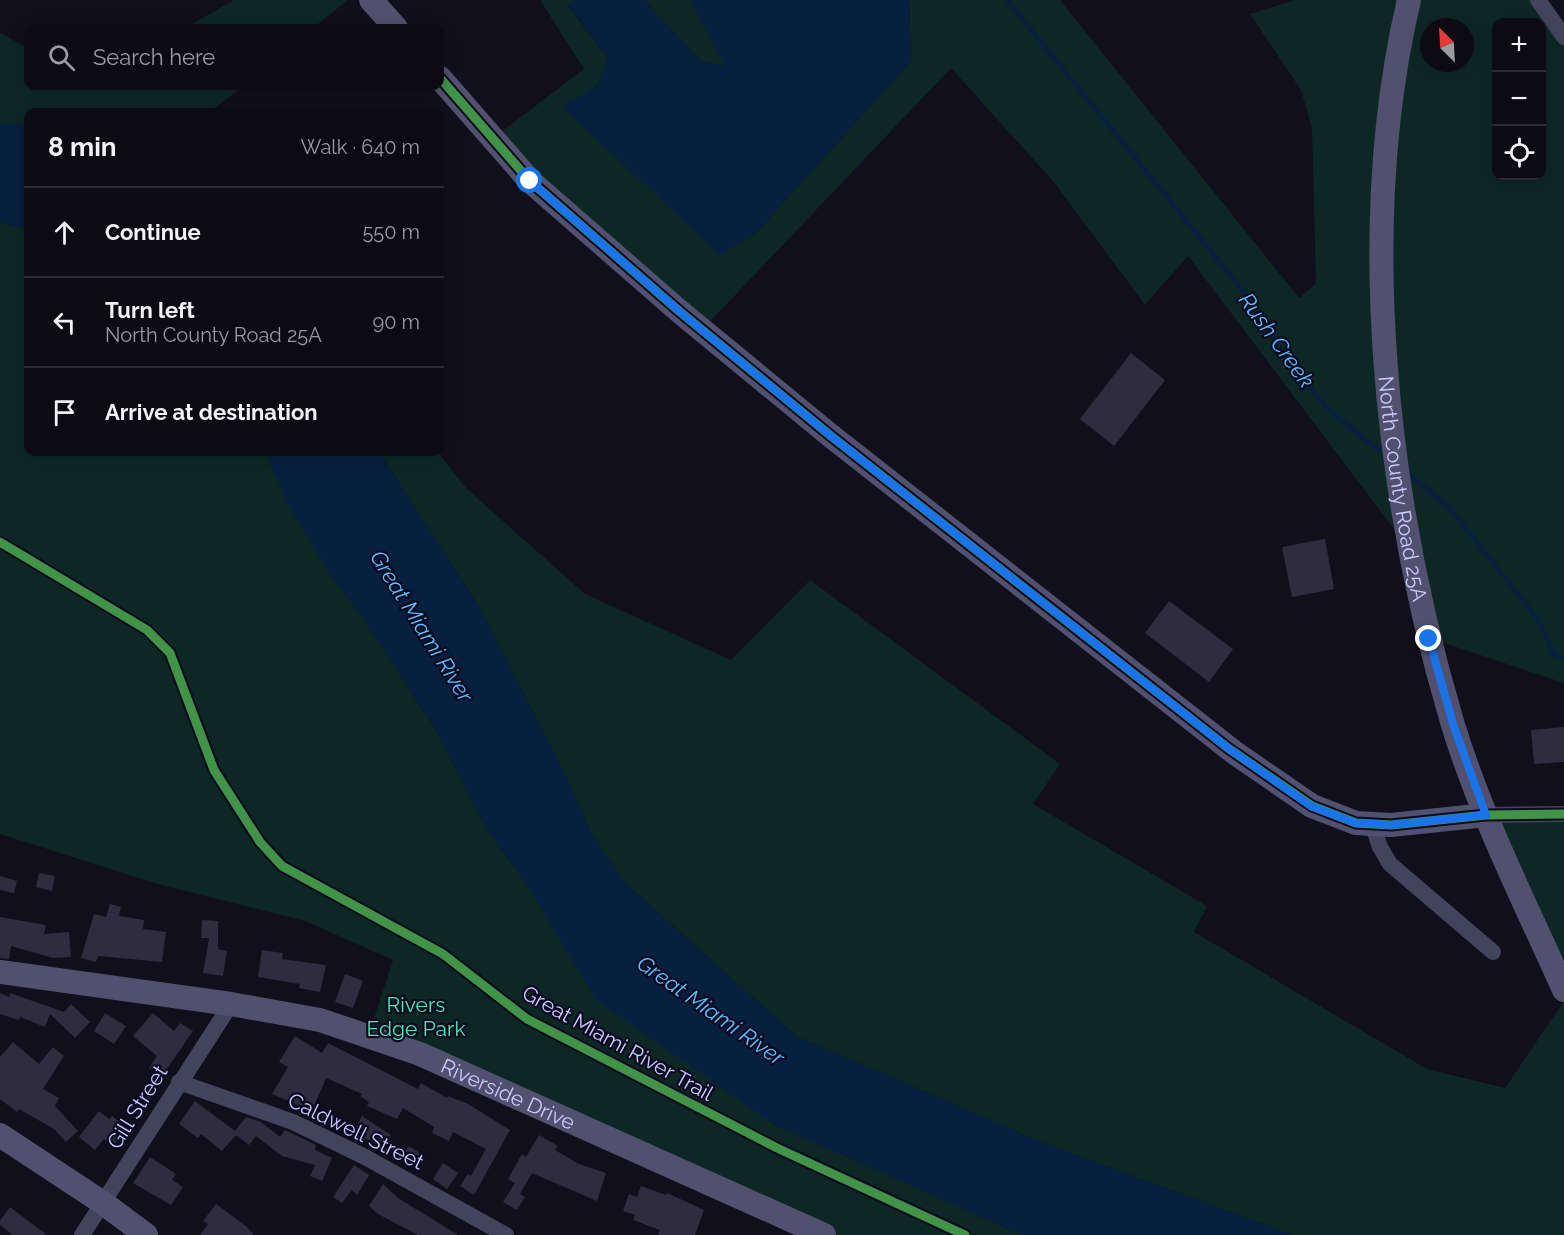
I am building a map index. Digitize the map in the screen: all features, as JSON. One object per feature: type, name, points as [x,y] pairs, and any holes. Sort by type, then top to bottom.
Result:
[{"type":"main road","points":[[371,0],[392,24]]},
{"type":"main road","name":"North County Road 25A","points":[[1409,0],[1400,36],[1383,167],[1382,238],[1392,419],[1412,553],[1429,639],[1454,727],[1486,815],[1564,990]]},
{"type":"main road","points":[[444,83],[530,181],[679,311],[831,436],[1235,753],[1311,806],[1356,823],[1391,825],[1486,815]]},
{"type":"main road","name":"Riverside Drive","points":[[0,972],[231,1004],[320,1020],[420,1054],[824,1235]]},
{"type":"main road","points":[[0,1135],[103,1203],[146,1235]]},
{"type":"street","points":[[1538,0],[1564,37]]},
{"type":"street","points":[[1486,815],[1564,814]]},
{"type":"street","points":[[1372,824],[1380,847],[1390,864],[1493,952]]},
{"type":"street","name":"Gill Street","points":[[82,1235],[231,1004]]},
{"type":"street","name":"Caldwell Street","points":[[179,1082],[293,1122],[365,1157],[507,1235]]},
{"type":"green space","points":[[234,0],[348,0],[318,24],[192,24]]},
{"type":"green space","points":[[540,0],[579,0],[568,5],[608,59],[598,85],[563,107],[720,254],[756,233],[911,61],[909,0],[1060,0],[1299,298],[1316,283],[1312,128],[1301,90],[1250,14],[1295,0],[1538,0],[1564,37],[1564,683],[1429,638],[1412,553],[1188,256],[1145,305],[1053,181],[951,68],[702,330],[493,138],[584,69]]},
{"type":"green space","points":[[644,0],[690,0],[726,66],[701,61]]},
{"type":"green space","points":[[0,33],[24,46],[24,90],[238,90],[215,108],[24,108],[24,126],[0,124]]},
{"type":"green space","name":"Rivers Edge Park","points":[[0,222],[24,228],[24,456],[269,456],[271,466],[334,580],[361,615],[437,732],[486,828],[524,880],[772,1123],[1022,1235],[824,1235],[368,1037],[393,960],[305,921],[158,884],[0,834]]},
{"type":"green space","points":[[382,456],[441,456],[466,488],[585,594],[731,660],[810,580],[1060,764],[1033,804],[1207,906],[1194,932],[1427,1069],[1505,1088],[1564,1001],[1564,1235],[1292,1235],[1041,1142],[796,1036],[623,881],[592,834],[562,768],[478,605]]},
{"type":"green space","points":[[1564,814],[1564,956],[1555,969],[1486,815]]},
{"type":"water","points":[[579,0],[644,0],[701,61],[725,66],[690,0],[909,0],[911,61],[756,233],[720,255],[562,107],[598,85],[608,59],[568,4]]},
{"type":"water","points":[[0,124],[18,124],[24,126],[24,228],[0,222]]},
{"type":"water","name":"Great Miami River","points":[[269,456],[382,456],[478,605],[562,768],[592,834],[623,881],[796,1036],[1041,1142],[1292,1235],[1022,1235],[772,1123],[596,1000],[524,880],[486,828],[437,732],[361,615],[334,580],[287,504]]},
{"type":"building","points":[[1131,353],[1165,380],[1114,446],[1080,419]]},
{"type":"building","points":[[1325,539],[1334,589],[1292,597],[1282,547]]},
{"type":"building","points":[[1169,601],[1233,649],[1209,682],[1145,633]]},
{"type":"building","points":[[1564,727],[1564,762],[1534,764],[1531,730]]},
{"type":"building","points":[[39,873],[55,876],[52,891],[36,887]]},
{"type":"building","points":[[0,876],[17,881],[14,893],[0,890]]},
{"type":"building","points":[[110,904],[121,907],[119,916],[144,920],[143,929],[166,932],[162,962],[98,956],[96,962],[81,958],[94,914],[106,917]]},
{"type":"building","points":[[0,917],[46,925],[44,934],[69,932],[71,957],[53,958],[11,946],[9,959],[0,958]]},
{"type":"building","points":[[202,920],[218,921],[218,949],[227,951],[223,976],[203,973],[209,938],[201,938]]},
{"type":"building","points":[[262,950],[283,953],[282,959],[326,965],[320,992],[299,988],[300,984],[258,977]]},
{"type":"building","points":[[345,974],[363,981],[353,1008],[335,1002]]},
{"type":"building","points":[[0,993],[9,997],[10,993],[64,1012],[71,1004],[90,1022],[75,1038],[50,1014],[45,1027],[20,1017],[19,1020],[0,1014]]},
{"type":"building","points":[[105,1013],[126,1026],[114,1044],[94,1031]]},
{"type":"building","points":[[153,1013],[174,1031],[180,1023],[193,1031],[162,1076],[149,1068],[157,1056],[133,1036]]},
{"type":"building","points":[[295,1036],[322,1053],[328,1043],[418,1089],[421,1083],[447,1098],[448,1096],[468,1104],[510,1130],[474,1195],[460,1186],[468,1174],[471,1176],[486,1149],[453,1132],[449,1141],[432,1133],[434,1127],[403,1108],[397,1119],[367,1106],[369,1102],[360,1096],[362,1094],[326,1078],[312,1111],[272,1094],[288,1067],[279,1062]]},
{"type":"building","points":[[13,1042],[39,1064],[53,1047],[64,1056],[43,1089],[59,1098],[55,1106],[78,1131],[66,1142],[54,1129],[19,1109],[17,1112],[0,1099],[0,1057]]},
{"type":"building","points":[[195,1101],[235,1131],[246,1117],[261,1122],[280,1137],[285,1130],[316,1145],[315,1150],[332,1158],[322,1181],[310,1176],[315,1165],[282,1156],[256,1136],[249,1145],[236,1135],[222,1151],[201,1134],[198,1138],[179,1124]]},
{"type":"building","points":[[99,1111],[109,1119],[112,1116],[127,1128],[113,1146],[104,1139],[95,1150],[79,1137]]},
{"type":"building","points":[[362,1116],[391,1135],[384,1147],[353,1133]]},
{"type":"building","points":[[539,1135],[558,1146],[555,1150],[579,1164],[606,1173],[597,1201],[532,1173],[520,1194],[525,1197],[517,1210],[503,1202],[515,1183],[508,1179],[522,1154],[526,1157]]},
{"type":"building","points":[[409,1146],[421,1154],[412,1167],[400,1159]]},
{"type":"building","points":[[150,1157],[176,1174],[172,1180],[183,1187],[171,1205],[133,1183]]},
{"type":"building","points":[[443,1163],[458,1173],[447,1189],[433,1179]]},
{"type":"building","points":[[354,1165],[369,1175],[357,1195],[352,1190],[342,1203],[333,1197]]},
{"type":"building","points":[[383,1184],[398,1198],[458,1235],[418,1235],[378,1214],[369,1206]]},
{"type":"building","points":[[641,1186],[666,1195],[667,1193],[704,1210],[695,1235],[658,1235],[660,1230],[633,1220],[635,1215],[623,1211],[629,1194],[637,1197]]},
{"type":"building","points":[[216,1204],[254,1235],[200,1235],[208,1224],[203,1221]]},
{"type":"building","points":[[10,1207],[47,1235],[13,1235],[0,1225],[0,1221]]},
{"type":"waterway","name":"Rush Creek","points":[[1007,0],[1236,282],[1284,354],[1327,408],[1388,458]]},
{"type":"waterway","name":"Rush Creek","points":[[1406,472],[1449,507],[1537,618],[1555,655],[1564,659]]},
{"type":"cycle path","points":[[444,83],[530,181],[679,311],[831,436],[1228,748],[1312,806],[1356,823],[1391,825],[1486,815],[1564,814]]},
{"type":"cycle path","name":"Great Miami River Trail","points":[[0,542],[147,630],[170,653],[214,770],[260,842],[282,866],[443,954],[527,1019],[777,1148],[965,1235]]},
{"type":"route","points":[[530,181],[679,311],[831,436],[1228,748],[1311,806],[1356,823],[1391,825],[1486,815],[1454,727],[1429,639]]}]
